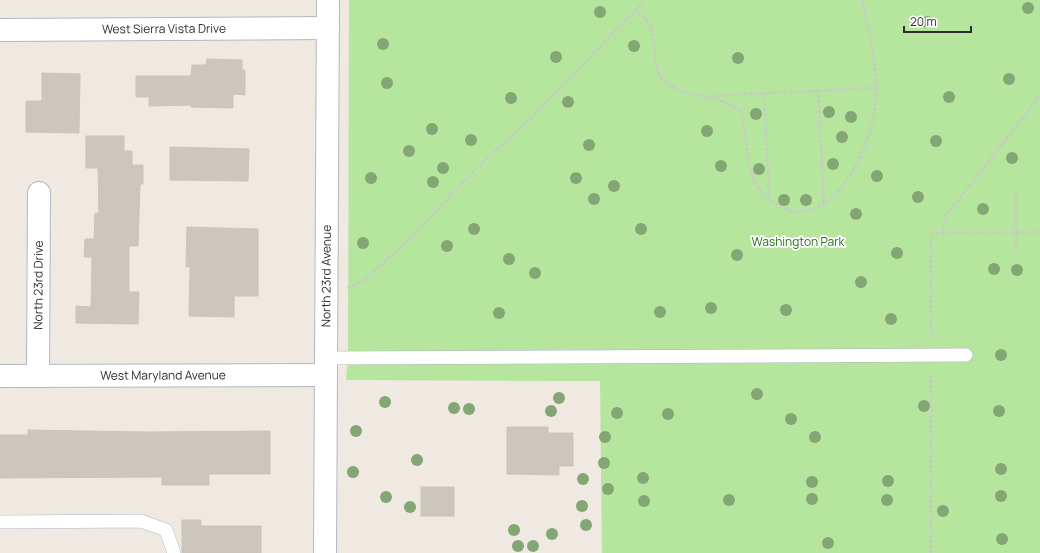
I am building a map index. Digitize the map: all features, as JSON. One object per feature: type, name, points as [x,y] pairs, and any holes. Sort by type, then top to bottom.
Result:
[{"type":"street","name":"North 23rd Avenue","points":[[325,553],[328,0]]},
{"type":"street","name":"West Sierra Vista Drive","points":[[0,30],[328,28]]},
{"type":"street","name":"North 23rd Drive","points":[[38,376],[39,193]]},
{"type":"street","name":"West Maryland Avenue","points":[[0,376],[326,366]]},
{"type":"lane","points":[[326,366],[966,355]]},
{"type":"lane","points":[[0,522],[141,521],[166,530],[174,553]]},
{"type":"path","points":[[348,288],[366,279],[406,242],[476,168],[530,119],[645,0]]},
{"type":"path","points":[[635,10],[649,23],[658,69],[663,80],[672,87],[723,100],[740,111],[744,123],[745,147],[750,172],[758,187],[774,204],[791,210],[803,212],[819,207],[835,194],[852,171],[866,143],[874,114],[876,68],[862,0]]},
{"type":"path","points":[[706,96],[876,88]]},
{"type":"path","points":[[818,90],[824,203]]},
{"type":"path","points":[[764,93],[769,199]]},
{"type":"path","points":[[943,233],[944,222],[948,213],[1040,96]]},
{"type":"path","points":[[1016,193],[1016,252]]},
{"type":"path","points":[[931,553],[931,233],[1040,232]]},
{"type":"green space","name":"Washington Park","points":[[349,0],[1040,0],[1040,553],[602,553],[600,381],[346,380],[348,358]]},
{"type":"building","points":[[207,59],[242,60],[242,70],[245,70],[245,95],[233,94],[233,108],[191,107],[191,105],[149,106],[149,97],[136,97],[136,76],[191,76],[192,65],[206,65]]},
{"type":"building","points":[[42,73],[80,74],[79,133],[26,132],[26,101],[42,101]]},
{"type":"building","points":[[86,136],[124,136],[124,151],[132,151],[132,165],[143,165],[143,184],[140,184],[138,246],[129,246],[129,292],[139,292],[138,324],[76,323],[76,306],[91,307],[92,257],[84,257],[85,239],[94,239],[95,213],[99,213],[98,168],[86,168]]},
{"type":"building","points":[[170,147],[249,149],[248,181],[170,180]]},
{"type":"building","points":[[187,227],[258,229],[258,296],[234,296],[234,317],[189,316],[190,267],[186,267]]},
{"type":"building","points":[[507,427],[548,427],[548,433],[573,433],[573,466],[559,466],[559,475],[507,474]]},
{"type":"building","points":[[28,430],[146,432],[270,431],[270,474],[209,474],[209,485],[162,485],[162,477],[0,478],[0,435],[28,435]]},
{"type":"building","points":[[421,487],[454,487],[454,516],[421,516]]},
{"type":"building","points":[[182,520],[201,520],[201,526],[261,526],[261,553],[182,553]]}]
